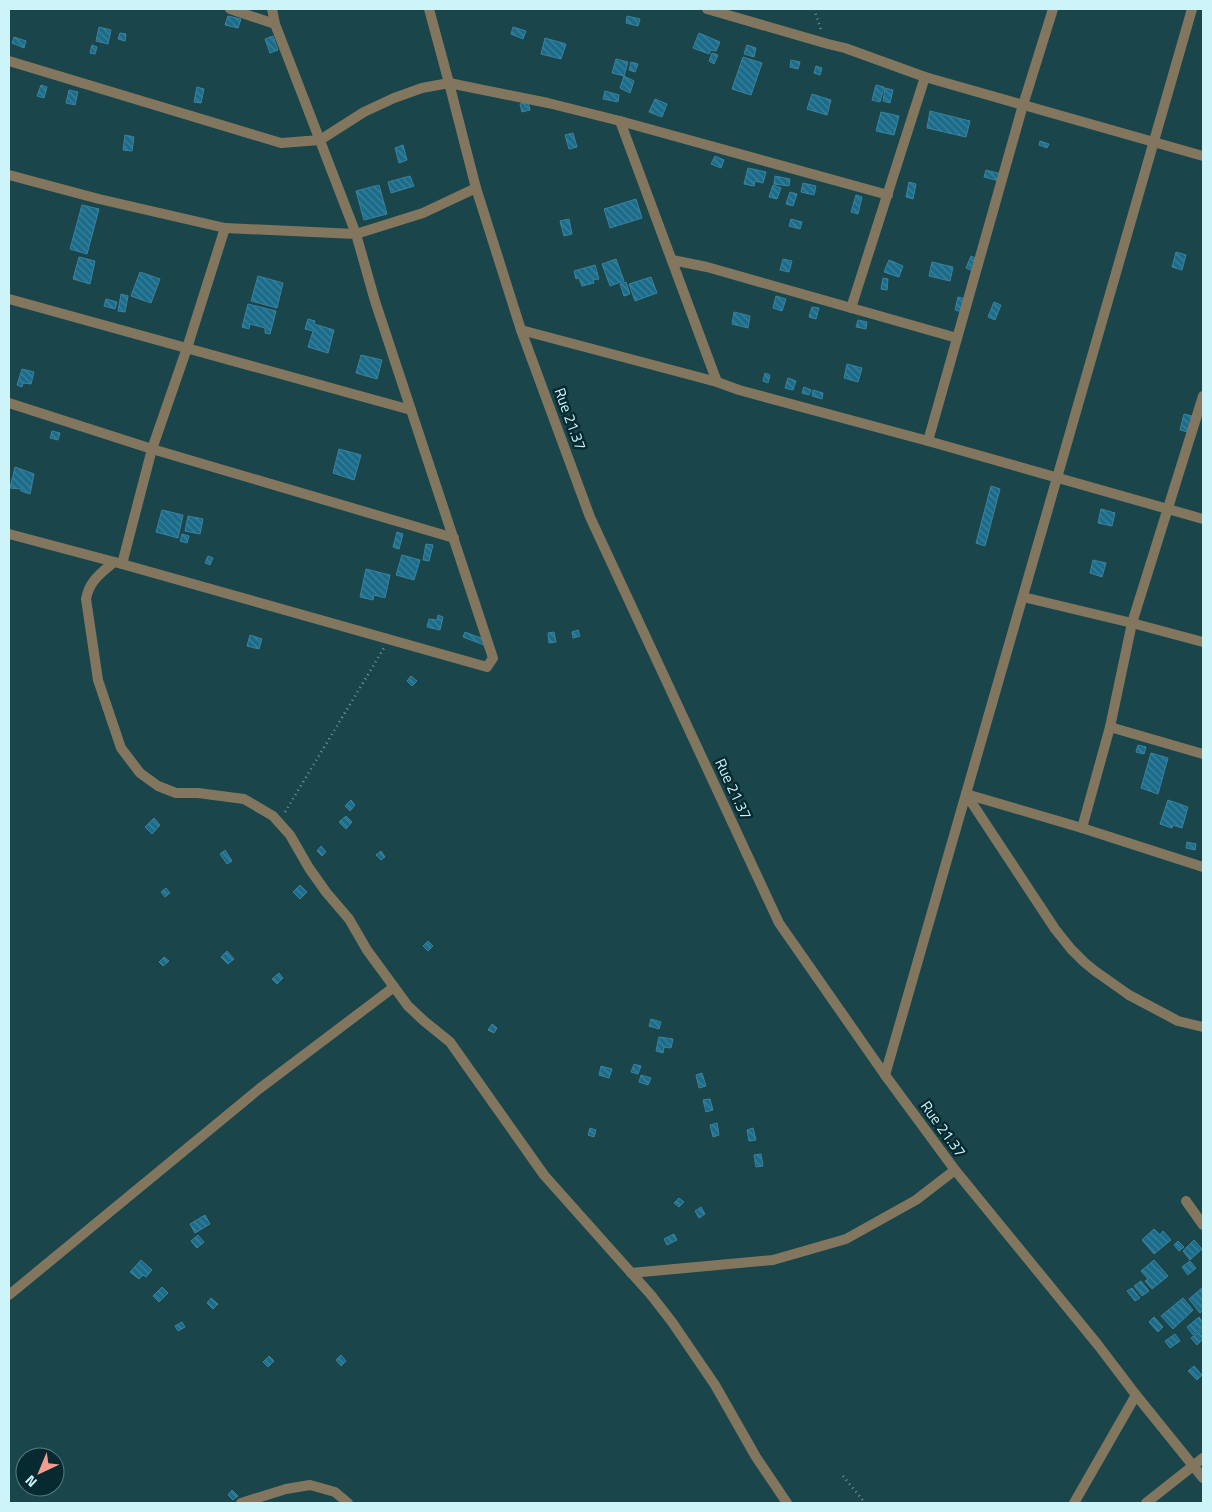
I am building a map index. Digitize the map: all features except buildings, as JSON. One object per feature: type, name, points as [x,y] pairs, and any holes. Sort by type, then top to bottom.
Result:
[{"type":"street","points":[[230,9],[275,24]]},
{"type":"street","points":[[9,534],[390,639],[487,668],[494,658],[375,302],[356,234],[275,24],[272,9]]},
{"type":"street","name":"Rue 21.37","points":[[429,9],[450,83],[476,188],[522,330],[590,517],[779,923],[885,1075],[955,1170],[1092,1337],[1203,1478]]},
{"type":"street","points":[[707,9],[845,48],[925,76],[1203,156]]},
{"type":"street","points":[[928,441],[1023,105],[1053,9]]},
{"type":"street","points":[[885,1075],[1192,9]]},
{"type":"street","points":[[9,61],[281,143],[320,140],[364,112],[394,98],[422,88],[450,83],[548,103],[620,121],[888,195]]},
{"type":"street","points":[[851,308],[925,76]]},
{"type":"street","points":[[620,121],[717,382]]},
{"type":"street","points":[[9,175],[98,199],[224,228],[356,234],[423,213],[476,188]]},
{"type":"street","points":[[224,228],[187,348],[152,450],[118,563],[92,582],[87,591],[86,599],[98,680],[122,748],[140,773],[158,786],[176,793],[198,793],[244,799],[273,816],[290,834],[309,868],[349,919],[367,950],[408,1006],[450,1042],[544,1175],[651,1295],[678,1330],[715,1385],[756,1457],[787,1503]]},
{"type":"street","points":[[672,260],[707,267],[957,338]]},
{"type":"street","points":[[9,299],[411,410]]},
{"type":"street","points":[[522,330],[717,382],[748,393],[928,441],[1203,519]]},
{"type":"street","points":[[1082,828],[1110,727],[1132,623],[1203,400]]},
{"type":"street","points":[[9,403],[152,450],[454,538]]},
{"type":"street","points":[[1023,597],[1203,642]]},
{"type":"street","points":[[1110,727],[1203,754]]},
{"type":"street","points":[[966,794],[1082,828],[1203,867]]},
{"type":"street","points":[[966,794],[1055,929],[1071,949],[1094,971],[1129,994],[1178,1021],[1203,1027]]},
{"type":"street","points":[[9,1295],[259,1089],[394,987]]},
{"type":"street","points":[[631,1274],[773,1260],[846,1239],[916,1200],[955,1170]]},
{"type":"street","points":[[1186,1201],[1203,1225]]},
{"type":"street","points":[[1074,1503],[1136,1395]]},
{"type":"street","points":[[1146,1503],[1203,1458]]},
{"type":"street","points":[[241,1503],[286,1489],[310,1485],[335,1492],[348,1503]]},
{"type":"path","points":[[814,9],[818,24],[828,44]]},
{"type":"path","points":[[278,822],[390,639]]},
{"type":"path","points":[[843,1476],[864,1503]]}]
